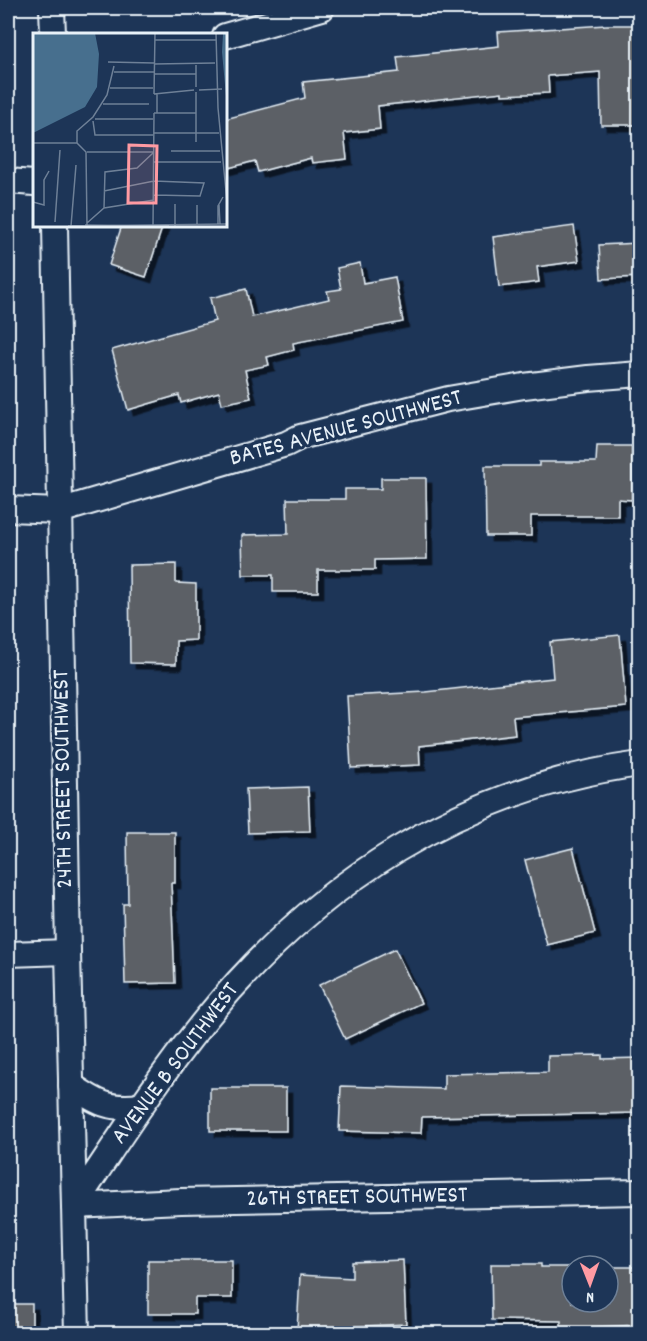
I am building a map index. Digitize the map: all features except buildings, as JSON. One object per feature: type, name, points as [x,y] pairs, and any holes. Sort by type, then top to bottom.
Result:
[{"type":"street","points":[[52,8],[53,33]]},
{"type":"street","points":[[226,36],[321,8]]},
{"type":"street","points":[[8,181],[33,183]]},
{"type":"street","name":"24TH STREET SOUTHWEST","points":[[54,226],[78,1334]]},
{"type":"street","name":"BATES AVENUE SOUTHWEST","points":[[8,509],[59,511],[286,444],[300,437],[448,399],[524,386],[639,374]]},
{"type":"street","name":"AVENUE B SOUTHWEST","points":[[74,1206],[141,1106],[204,1021],[244,975],[321,902],[362,870],[455,817],[524,790],[571,777],[639,764]]},
{"type":"street","points":[[8,954],[68,952]]},
{"type":"street","points":[[71,1085],[95,1102],[128,1107],[141,1106]]},
{"type":"street","name":"26TH STREET SOUTHWEST","points":[[74,1206],[181,1201],[639,1192]]}]
